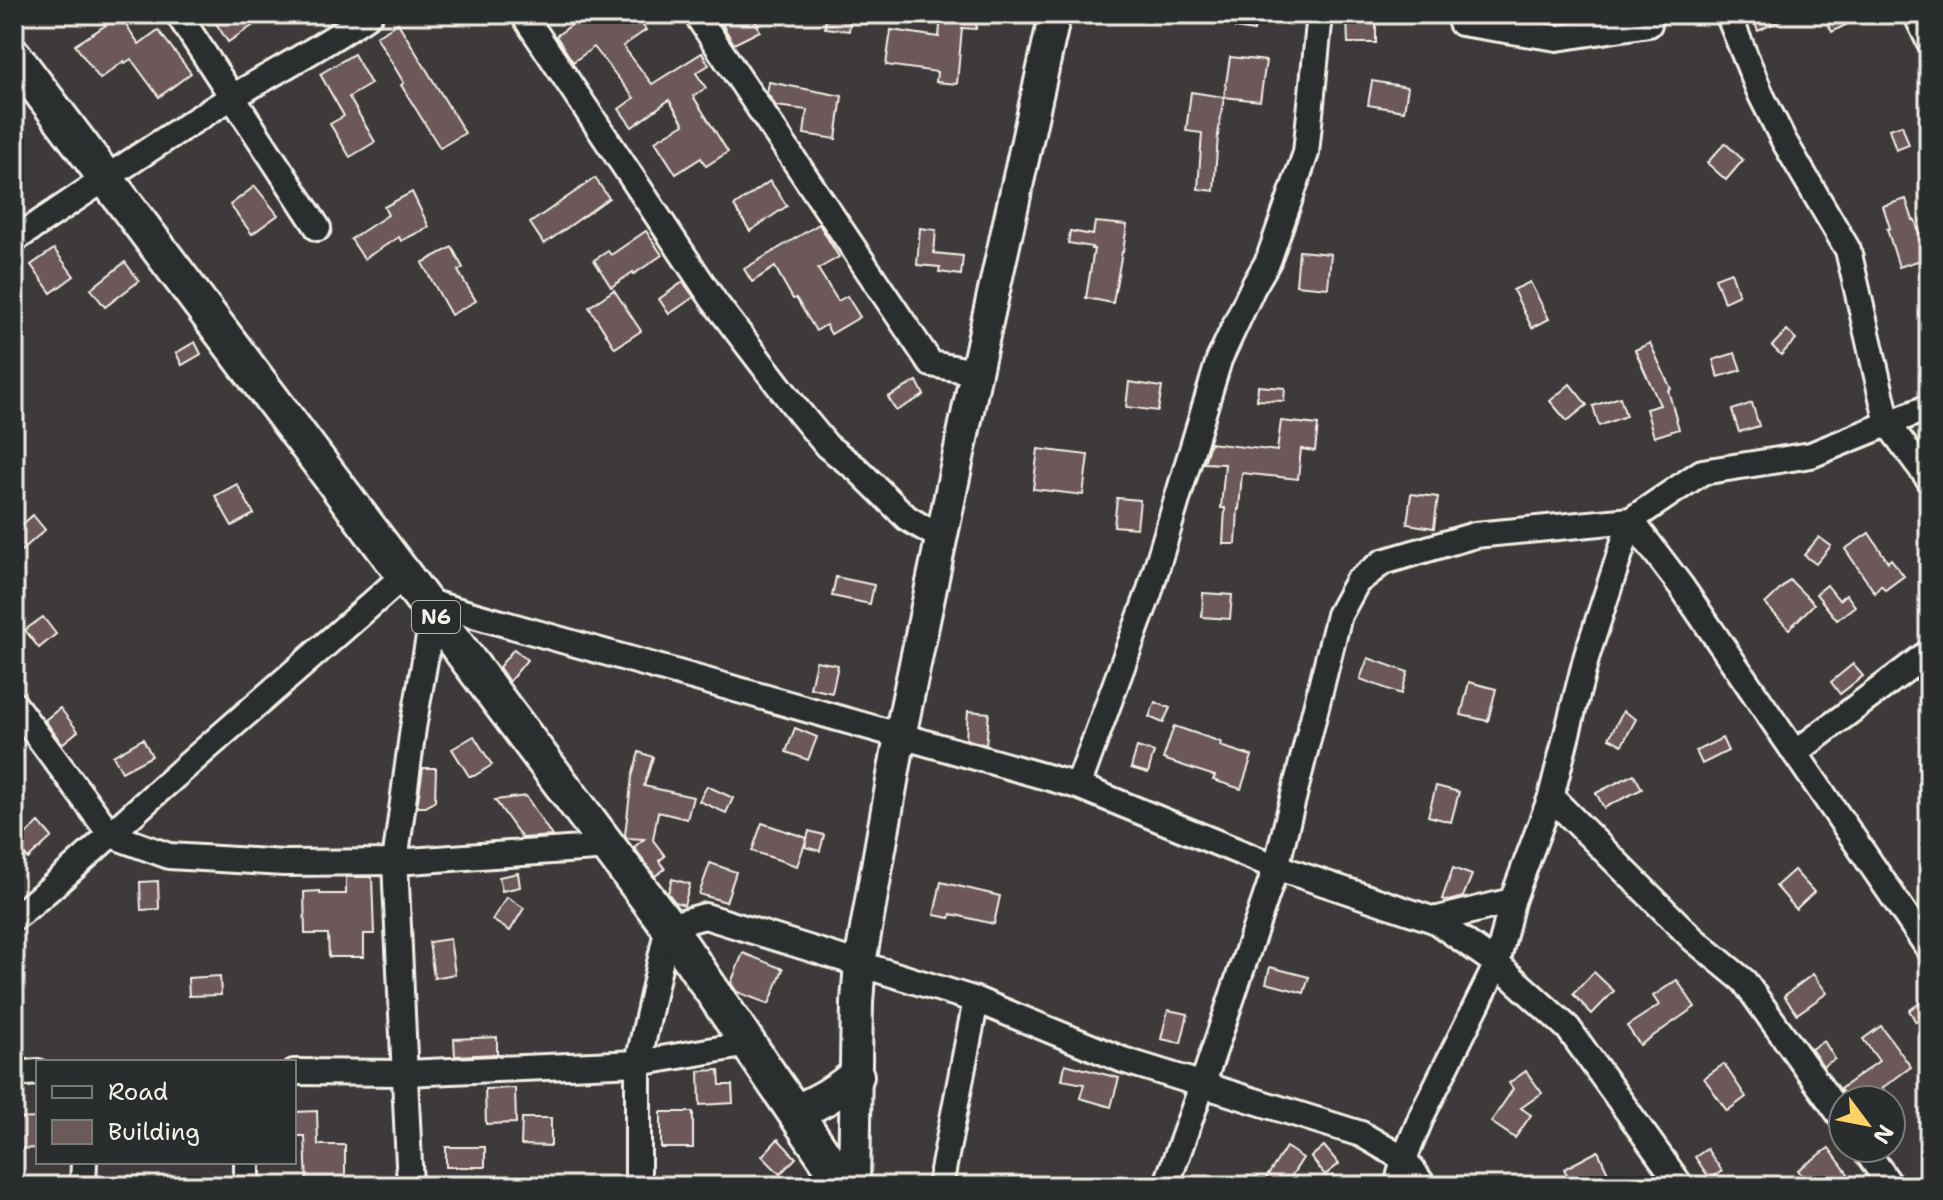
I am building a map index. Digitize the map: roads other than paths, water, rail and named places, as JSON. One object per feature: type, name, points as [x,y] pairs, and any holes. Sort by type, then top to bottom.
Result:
[{"type":"highway","name":"N6","points":[[14,56],[668,926],[845,1186]]},
{"type":"highway","points":[[795,1112],[830,1097],[856,1076]]},
{"type":"main road","points":[[854,1186],[860,963],[900,736],[1055,14]]},
{"type":"street","points":[[178,14],[318,228]]},
{"type":"street","points":[[14,240],[341,22],[370,14]]},
{"type":"street","points":[[523,14],[714,301],[799,412],[827,446],[857,469],[907,518],[941,538]]},
{"type":"street","points":[[696,14],[931,364],[976,372]]},
{"type":"street","points":[[1078,786],[1149,593],[1219,360],[1268,261],[1306,153],[1320,14]]},
{"type":"street","points":[[1463,14],[1461,23],[1557,38],[1649,24]]},
{"type":"street","points":[[1728,14],[1761,95],[1784,141],[1848,250],[1888,424],[1929,479]]},
{"type":"street","points":[[1916,14],[1929,41]]},
{"type":"street","points":[[1166,1186],[1276,867],[1339,615],[1357,582],[1383,562],[1475,535],[1631,520],[1702,472],[1811,455],[1929,407]]},
{"type":"street","points":[[1631,520],[1681,586],[1929,949]]},
{"type":"street","points":[[1397,1186],[1404,1159],[1423,1113],[1497,964],[1512,901],[1551,797],[1587,655],[1631,520]]},
{"type":"street","points":[[420,597],[1078,786],[1276,867],[1434,920],[1497,964],[1568,1028],[1681,1186]]},
{"type":"street","points":[[14,918],[111,835],[420,597]]},
{"type":"street","points":[[410,1186],[395,862],[413,728],[420,597]]},
{"type":"street","points":[[1795,753],[1929,652]]},
{"type":"street","points":[[14,704],[111,835],[169,856],[284,863],[395,862],[609,847]]},
{"type":"street","points":[[1551,797],[1693,939],[1744,981],[1827,1097]]},
{"type":"street","points":[[1434,920],[1512,901]]},
{"type":"street","points":[[638,1186],[638,1063],[668,926],[705,916],[976,1000],[1123,1060],[1361,1134],[1404,1159],[1424,1186]]},
{"type":"street","points":[[940,1186],[976,1000]]},
{"type":"street","points":[[296,1072],[405,1073],[638,1063],[749,1044]]},
{"type":"street","points":[[14,1074],[36,1072]]},
{"type":"street","points":[[83,1186],[84,1164]]},
{"type":"street","points":[[247,1164],[247,1186]]},
{"type":"street","points":[[1875,1164],[1891,1186]]}]
